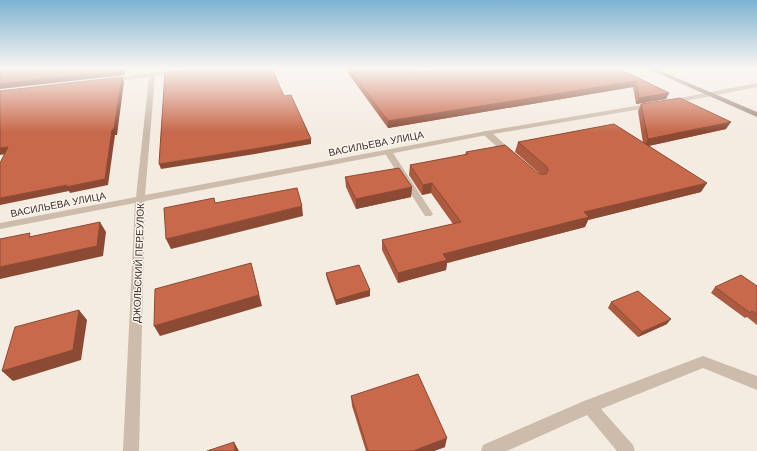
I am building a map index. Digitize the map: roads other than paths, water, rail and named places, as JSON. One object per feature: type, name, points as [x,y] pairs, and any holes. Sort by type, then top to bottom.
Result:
[{"type":"main road","points":[[701,90],[757,115]]},
{"type":"street","name":"ДЖОЛЬСКИЙ ПЕРЕУЛОК","points":[[131,451],[140,200],[151,90]]},
{"type":"street","name":"ВАСИЛЬЕВА УЛИЦА","points":[[0,226],[487,133],[731,90]]},
{"type":"street","points":[[487,133],[516,159]]},
{"type":"street","points":[[388,152],[428,214]]},
{"type":"street","points":[[489,451],[589,406],[703,362],[757,383]]},
{"type":"street","points":[[589,406],[627,451]]}]
